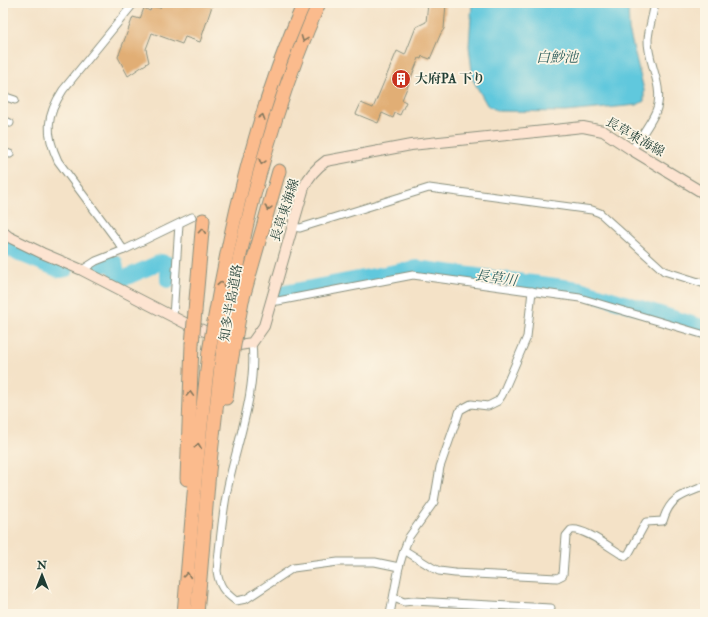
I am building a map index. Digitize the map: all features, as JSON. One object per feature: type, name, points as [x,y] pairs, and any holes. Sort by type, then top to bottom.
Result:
[{"type":"highway","name":"知多半島道路","points":[[184,614],[196,470],[209,352],[228,246],[251,152],[265,107],[304,3]]},
{"type":"highway","name":"知多半島道路","points":[[231,331],[241,248],[251,203],[264,156],[295,64],[319,3]]},
{"type":"highway","points":[[197,614],[204,530],[231,331],[242,301],[279,171]]},
{"type":"highway","points":[[190,544],[186,504],[198,219]]},
{"type":"main road","name":"長草東海線","points":[[252,343],[264,326],[307,179],[326,161],[411,145],[583,127],[603,131],[705,194]]},
{"type":"main road","points":[[3,232],[9,237],[42,254],[82,270],[172,317],[238,345],[252,343]]},
{"type":"street","points":[[124,250],[58,161],[50,136],[50,120],[54,104],[63,90],[134,3]]},
{"type":"street","points":[[632,150],[657,111],[659,100],[648,39],[655,3]]},
{"type":"street","points":[[3,96],[15,100]]},
{"type":"street","points":[[293,227],[300,228],[429,188],[584,209],[600,213],[664,271],[705,284]]},
{"type":"street","points":[[82,270],[96,261],[124,250],[179,224],[198,219]]},
{"type":"street","points":[[172,317],[179,224]]},
{"type":"street","points":[[271,301],[278,301],[413,275],[580,298],[705,335]]},
{"type":"street","points":[[390,614],[399,567],[404,550],[409,537],[434,502],[440,467],[460,410],[471,404],[488,406],[498,401],[502,395],[527,337],[532,291]]},
{"type":"street","points":[[252,343],[254,360],[252,386],[228,488],[217,571],[218,583],[228,595],[236,601],[246,599],[293,568],[338,562],[375,562],[399,567]]},
{"type":"street","points":[[404,550],[439,571],[557,578],[562,575],[566,536],[571,530],[576,529],[587,534],[620,554],[626,556],[646,522],[663,521],[672,504],[679,496],[705,486]]},
{"type":"street","points":[[394,598],[404,602],[413,601],[552,608]]},
{"type":"water","name":"白魦池","points":[[472,3],[628,3],[629,30],[644,90],[644,101],[637,105],[565,112],[498,111],[487,105],[473,80],[469,46]]},
{"type":"building","points":[[162,3],[213,3],[200,42],[185,37],[182,44],[152,33],[146,49],[149,62],[128,76],[118,57],[133,17],[140,19],[144,8],[150,11],[152,6],[160,8]]},
{"type":"building","points":[[428,3],[446,3],[444,29],[430,59],[422,56],[421,59],[419,58],[402,100],[406,102],[400,115],[395,113],[393,118],[382,113],[378,123],[356,114],[361,103],[373,108],[397,51],[405,55],[416,27],[426,22]]},
{"type":"waterway","name":"長草川","points":[[3,245],[60,270],[66,269]]},
{"type":"waterway","name":"長草川","points":[[100,265],[115,263],[118,281],[161,262],[168,264],[168,280]]},
{"type":"waterway","name":"長草川","points":[[284,293],[416,268],[579,289],[705,328]]},
{"type":"place","name":"大府PA 下り","points":[[401,79]]}]
